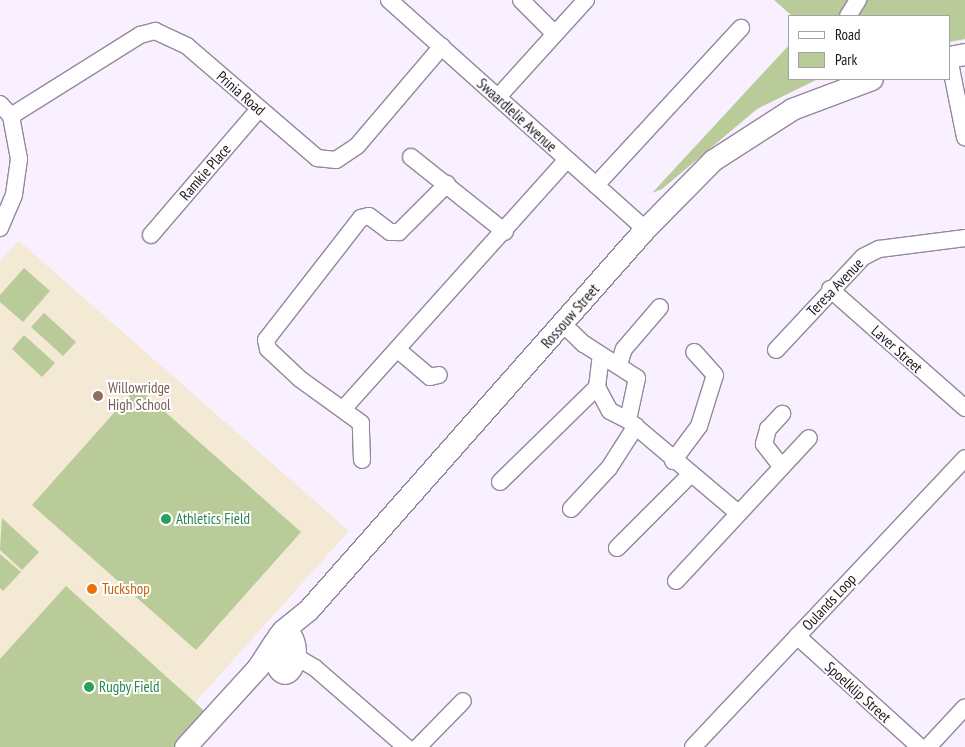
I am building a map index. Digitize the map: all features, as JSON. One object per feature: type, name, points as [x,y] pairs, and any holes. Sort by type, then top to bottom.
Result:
[{"type":"main road","points":[[950,57],[965,54]]},
{"type":"main road","name":"Rossouw Street","points":[[185,747],[258,667],[284,642],[310,609],[645,229],[692,179],[737,141],[792,109],[862,80]]},
{"type":"street","name":"Swaardlelie Avenue","points":[[389,0],[645,229]]},
{"type":"street","points":[[521,0],[554,33]]},
{"type":"street","points":[[498,97],[554,33],[586,0]]},
{"type":"street","points":[[849,15],[858,0]]},
{"type":"street","points":[[596,186],[741,28]]},
{"type":"street","name":"Prinia Road","points":[[6,110],[122,45],[155,31],[172,35],[187,46],[317,158],[336,160],[357,146],[442,46]]},
{"type":"street","points":[[950,62],[965,137]]},
{"type":"street","points":[[0,228],[18,177],[6,110]]},
{"type":"street","name":"Ramkie Place","points":[[151,235],[259,110]]},
{"type":"street","points":[[411,157],[505,232]]},
{"type":"street","points":[[345,407],[568,160]]},
{"type":"street","points":[[362,460],[361,423],[345,407],[300,379],[268,349],[266,340],[361,218],[369,216],[390,232],[399,232],[447,184]]},
{"type":"street","name":"Teresa Avenue","points":[[776,350],[830,289],[871,252],[965,238]]},
{"type":"street","name":"Laver Street","points":[[830,289],[965,408]]},
{"type":"street","points":[[619,364],[624,349],[660,306]]},
{"type":"street","points":[[563,324],[601,356],[619,364],[638,382],[632,423],[609,468],[571,509]]},
{"type":"street","points":[[398,350],[430,377],[439,375]]},
{"type":"street","points":[[673,461],[699,426],[715,375],[694,352]]},
{"type":"street","points":[[601,356],[597,387],[610,411],[632,423],[673,461],[738,514]]},
{"type":"street","points":[[500,482],[597,387]]},
{"type":"street","points":[[781,466],[764,438],[782,414]]},
{"type":"street","points":[[676,581],[809,438]]},
{"type":"street","name":"Oulands Loop","points":[[693,747],[965,458]]},
{"type":"street","points":[[617,548],[690,475]]},
{"type":"street","name":"Spoelklip Street","points":[[797,636],[920,747]]},
{"type":"street","points":[[284,642],[406,747]]},
{"type":"street","points":[[418,747],[463,701]]},
{"type":"street","points":[[928,747],[965,707]]},
{"type":"shaded area","name":"Willowridge High School","points":[[19,241],[349,531],[155,747],[0,747],[0,261]]},
{"type":"green space","points":[[774,0],[965,0],[965,39],[950,42],[950,15],[791,15]]},
{"type":"green space","points":[[788,46],[788,80],[816,80],[757,109],[662,189],[652,193]]},
{"type":"green space","points":[[24,268],[50,291],[23,322],[0,302],[0,295]]},
{"type":"green space","points":[[44,313],[76,342],[63,356],[31,327]]},
{"type":"green space","points":[[24,335],[55,363],[42,377],[12,349]]},
{"type":"green space","name":"Athletics Field","points":[[137,387],[301,532],[196,650],[32,505]]},
{"type":"green space","points":[[2,518],[39,552],[22,570],[0,550]]},
{"type":"green space","points":[[0,554],[21,572],[3,591],[0,588]]},
{"type":"green space","name":"Rugby Field","points":[[66,586],[210,716],[181,747],[0,747],[0,659]]},
{"type":"place","name":"Willowridge High School","points":[[98,396]]},
{"type":"place","name":"Athletics Field","points":[[166,519]]},
{"type":"place","name":"Tuckshop","points":[[92,589]]},
{"type":"place","name":"Rugby Field","points":[[89,687]]}]
